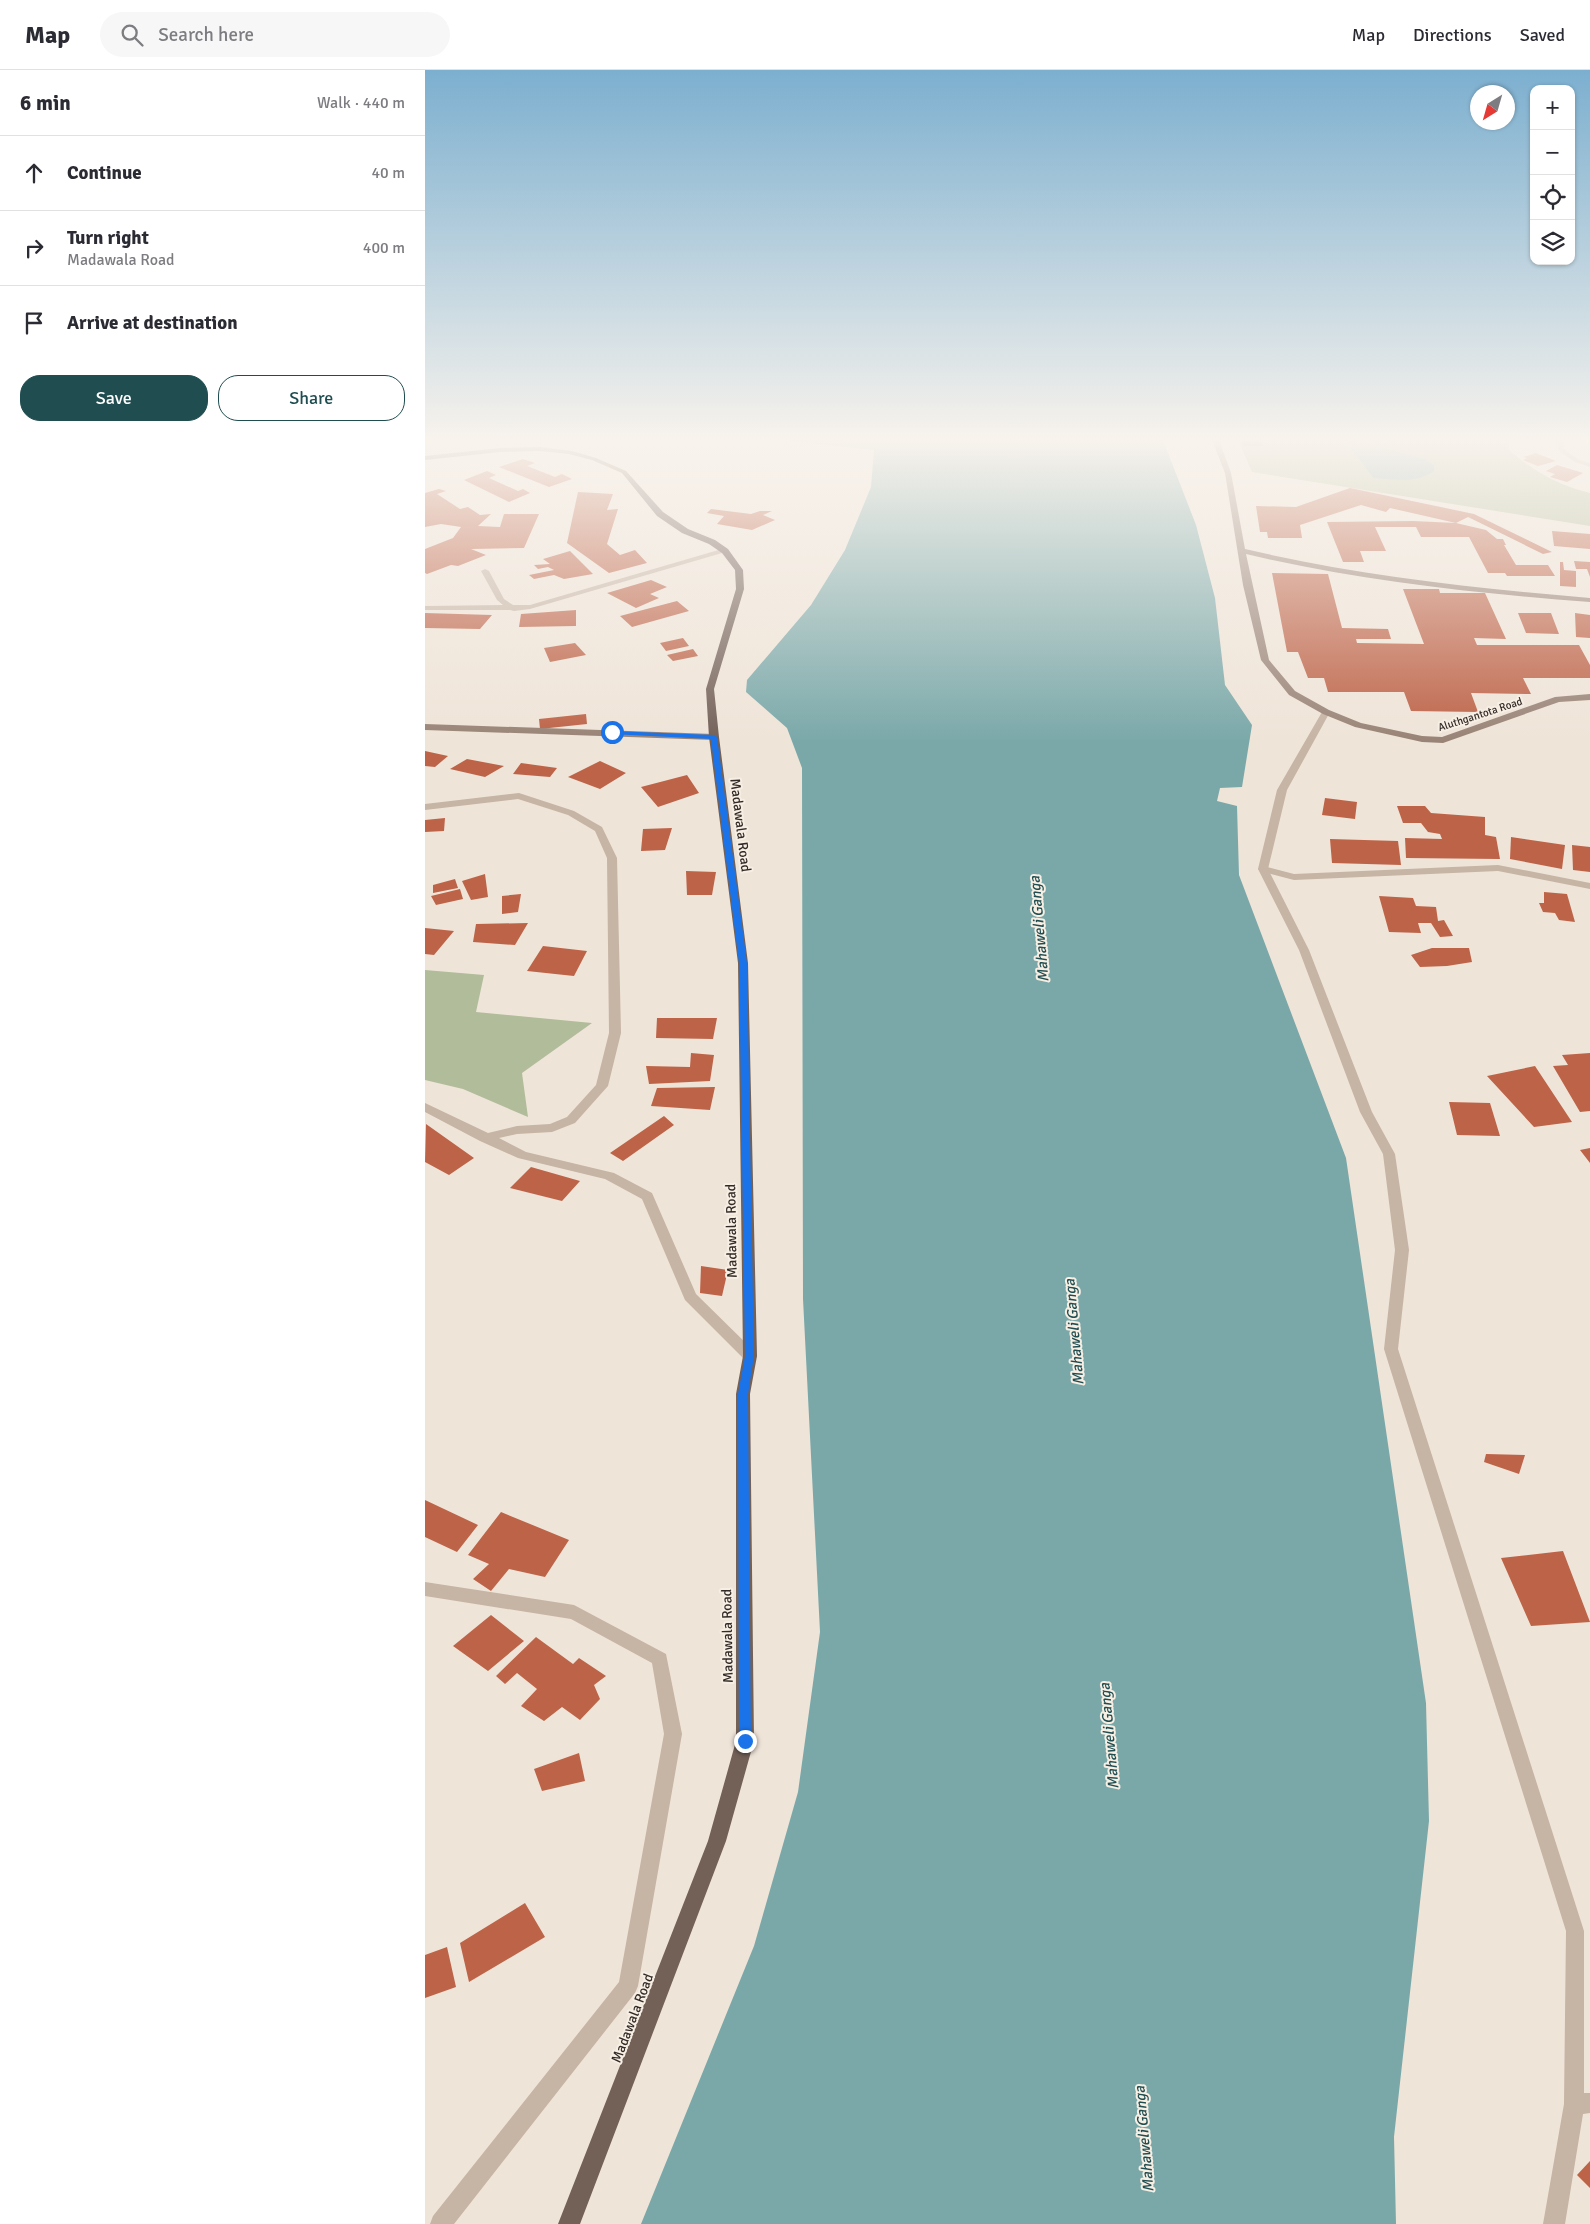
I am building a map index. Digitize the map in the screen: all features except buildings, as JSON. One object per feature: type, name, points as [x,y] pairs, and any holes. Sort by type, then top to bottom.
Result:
[{"type":"main road","name":"Madawala Road","points":[[569,2224],[717,1841],[745,1741],[743,1403],[749,1356],[743,963],[714,737],[710,689],[740,590],[739,570],[725,552],[708,541]]},
{"type":"street","name":"Aluthgantota Road","points":[[1241,541],[1247,585],[1265,660],[1292,693],[1326,712],[1357,725],[1388,734],[1443,740],[1558,699],[1590,697]]},
{"type":"street","points":[[1243,551],[1312,568],[1377,578],[1497,592],[1590,600]]},
{"type":"street","points":[[425,608],[514,609],[565,599],[725,552]]},
{"type":"street","points":[[485,571],[501,600],[514,609]]},
{"type":"street","points":[[1326,712],[1282,790],[1263,869],[1304,950],[1366,1112],[1389,1154],[1401,1250],[1391,1349],[1575,1931],[1582,2104],[1554,2224]]},
{"type":"street","points":[[425,727],[714,737]]},
{"type":"street","points":[[425,807],[519,796],[571,813],[599,828],[612,858],[615,1033],[601,1086],[571,1120],[552,1128],[517,1130],[484,1138]]},
{"type":"street","points":[[425,1107],[484,1138],[522,1155],[609,1176],[647,1196],[690,1297],[749,1356]]},
{"type":"street","points":[[425,1589],[574,1612],[660,1659],[673,1734],[628,1986],[441,2224]]},
{"type":"lane","points":[[1263,869],[1294,877],[1498,868],[1590,886]]},
{"type":"green space","points":[[425,970],[484,975],[476,1012],[592,1023],[522,1073],[528,1117],[463,1089],[425,1080]]},
{"type":"water","name":"Mahaweli Ganga","points":[[849,541],[1200,541],[1215,598],[1225,685],[1252,725],[1242,787],[1220,788],[1217,801],[1237,806],[1239,875],[1346,1158],[1426,1703],[1429,1821],[1394,2137],[1396,2224],[641,2224],[754,1946],[798,1792],[820,1632],[803,1299],[802,768],[787,728],[746,692],[747,680],[811,605]]},
{"type":"route","points":[[612,732],[714,737],[743,963],[749,1356],[743,1394],[742,1509],[745,1741]]}]
